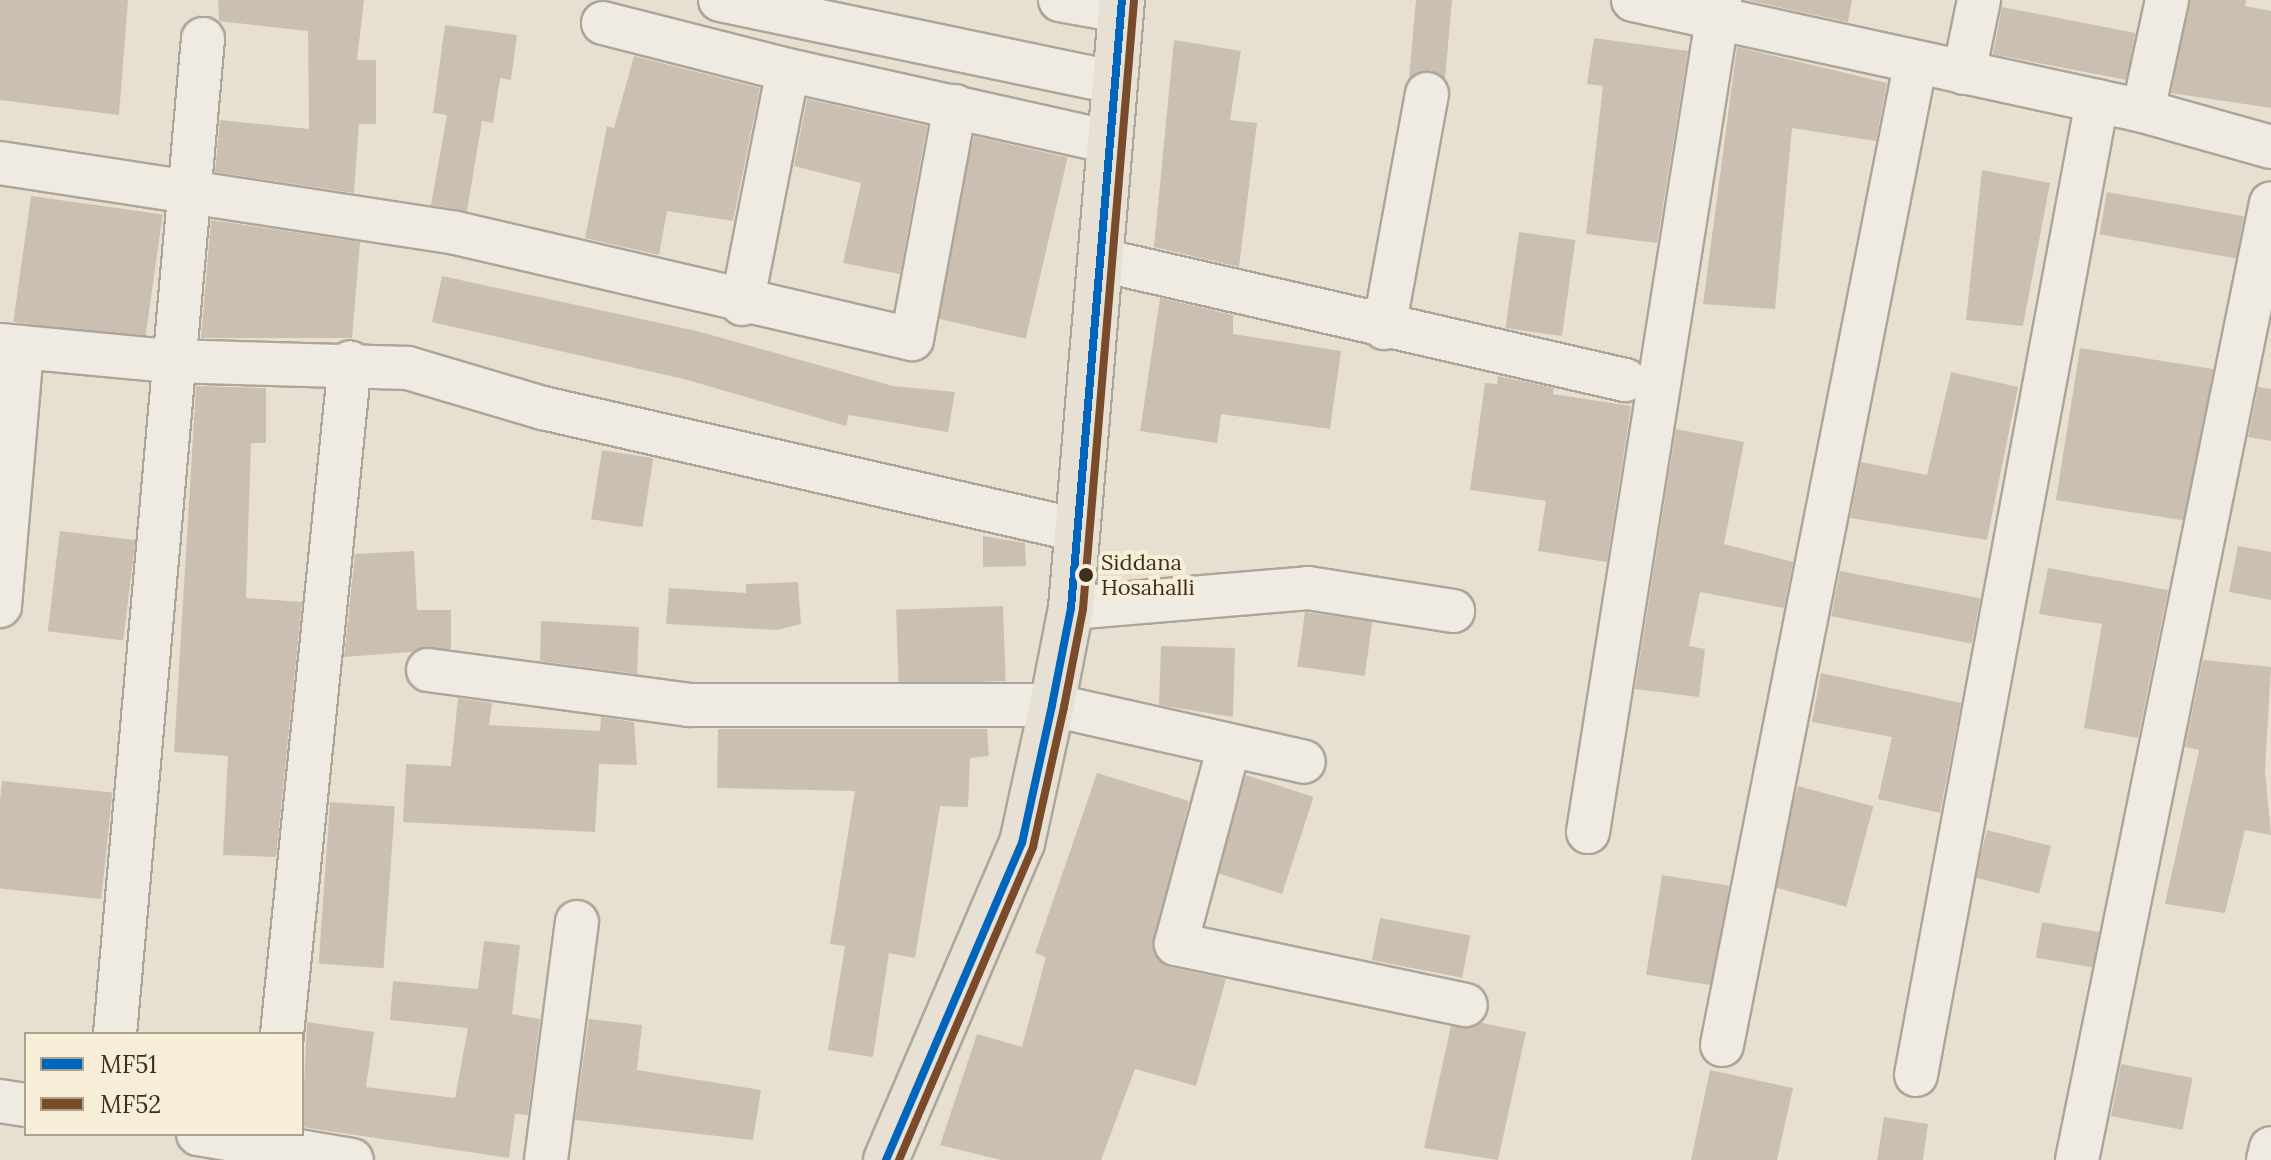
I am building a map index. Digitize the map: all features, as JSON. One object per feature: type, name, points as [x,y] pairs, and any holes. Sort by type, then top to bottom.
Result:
[{"type":"main road","points":[[886,1160],[1022,843],[1052,705],[1071,608],[1073,529],[1101,260],[1106,141],[1121,5]]},
{"type":"street","points":[[720,0],[1111,82]]},
{"type":"street","points":[[1060,0],[1121,5]]},
{"type":"street","points":[[1633,0],[1719,9],[1915,66],[1964,73],[2143,111],[2271,147]]},
{"type":"street","points":[[1964,73],[1979,0]]},
{"type":"street","points":[[2143,111],[2167,0]]},
{"type":"street","points":[[1588,832],[1719,9]]},
{"type":"street","points":[[603,23],[788,70],[1106,141]]},
{"type":"street","points":[[115,1032],[203,39]]},
{"type":"street","points":[[1722,1045],[1915,66]]},
{"type":"street","points":[[742,304],[788,70]]},
{"type":"street","points":[[1384,328],[1427,94]]},
{"type":"street","points":[[1916,1075],[2097,101]]},
{"type":"street","points":[[0,163],[191,189],[456,233],[742,304],[912,339],[955,106]]},
{"type":"street","points":[[2077,1160],[2271,203]]},
{"type":"street","points":[[1101,260],[1384,328],[1625,380]]},
{"type":"street","points":[[0,606],[11,346],[176,361],[350,362],[408,368],[543,408],[1073,529]]},
{"type":"street","points":[[282,1032],[350,362]]},
{"type":"street","points":[[1071,608],[1308,588],[1453,611]]},
{"type":"street","points":[[428,670],[689,705],[1052,705],[1304,762]]},
{"type":"street","points":[[1229,746],[1176,944],[1466,1005]]},
{"type":"street","points":[[546,1160],[577,922]]},
{"type":"street","points":[[0,1101],[24,1105]]},
{"type":"street","points":[[222,1136],[271,1140],[352,1160]]},
{"type":"street","points":[[2268,1160],[2271,1148]]},
{"type":"building","points":[[0,0],[128,0],[119,115],[0,100]]},
{"type":"building","points":[[218,0],[364,0],[357,60],[376,60],[376,124],[359,124],[354,193],[215,172],[220,120],[309,129],[308,31],[219,21]]},
{"type":"building","points":[[1416,0],[1452,0],[1445,79],[1431,70],[1409,79]]},
{"type":"building","points":[[1746,0],[1852,0],[1848,22]]},
{"type":"building","points":[[2190,0],[2246,0],[2245,6],[2271,11],[2271,108],[2171,93]]},
{"type":"building","points":[[2002,7],[2136,33],[2126,80],[1993,54]]},
{"type":"building","points":[[445,25],[517,35],[511,80],[500,78],[493,123],[482,121],[467,211],[431,205],[447,115],[433,113]]},
{"type":"building","points":[[1594,38],[1688,51],[1657,243],[1586,234],[1603,86],[1587,84]]},
{"type":"building","points":[[1174,40],[1241,51],[1230,120],[1257,123],[1239,267],[1154,247]]},
{"type":"building","points":[[1737,47],[1887,83],[1876,141],[1792,128],[1775,309],[1703,304]]},
{"type":"building","points":[[634,56],[760,88],[733,221],[667,211],[659,255],[585,238],[607,126],[614,128]]},
{"type":"building","points":[[807,99],[927,126],[900,274],[843,263],[861,183],[794,166]]},
{"type":"building","points":[[974,136],[1068,158],[1026,339],[932,317]]},
{"type":"building","points":[[1982,170],[2050,183],[2023,326],[1966,320]]},
{"type":"building","points":[[2107,192],[2244,216],[2236,258],[2100,234]]},
{"type":"building","points":[[31,196],[163,215],[145,340],[13,322]]},
{"type":"building","points":[[211,220],[360,242],[352,338],[201,338]]},
{"type":"building","points":[[1519,232],[1575,240],[1562,336],[1506,328]]},
{"type":"building","points":[[442,276],[697,331],[893,386],[955,392],[948,432],[849,415],[846,426],[684,379],[432,322]]},
{"type":"building","points":[[1160,298],[1233,315],[1233,334],[1341,351],[1330,429],[1221,414],[1217,443],[1140,431]]},
{"type":"building","points":[[2080,348],[2213,369],[2189,521],[2056,500]]},
{"type":"building","points":[[1951,372],[2018,387],[1987,540],[1850,518],[1861,462],[1927,475]]},
{"type":"building","points":[[1498,376],[1554,388],[1553,394],[1631,406],[1607,562],[1538,551],[1546,501],[1470,490],[1485,383],[1497,384]]},
{"type":"building","points":[[196,386],[266,388],[266,443],[251,443],[246,598],[302,602],[276,857],[223,855],[228,756],[174,752]]},
{"type":"building","points":[[2258,387],[2271,389],[2271,441],[2248,437]]},
{"type":"building","points":[[1676,429],[1744,442],[1724,544],[1793,562],[1784,608],[1700,592],[1689,646],[1705,649],[1699,697],[1635,689]]},
{"type":"building","points":[[602,450],[653,458],[642,527],[591,519]]},
{"type":"building","points":[[60,531],[135,540],[123,641],[48,631]]},
{"type":"building","points":[[983,536],[1025,543],[1026,566],[983,567]]},
{"type":"building","points":[[2238,546],[2271,552],[2271,600],[2229,592]]},
{"type":"building","points":[[414,551],[417,610],[451,610],[451,649],[344,657],[355,554]]},
{"type":"building","points":[[2048,568],[2168,590],[2138,738],[2084,728],[2102,624],[2039,614]]},
{"type":"building","points":[[1840,571],[1980,598],[1972,643],[1831,616]]},
{"type":"building","points":[[798,582],[801,624],[777,630],[666,624],[669,588],[746,593],[746,584]]},
{"type":"building","points":[[1003,606],[1006,681],[899,685],[896,610]]},
{"type":"building","points":[[1305,612],[1372,621],[1365,676],[1297,666]]},
{"type":"building","points":[[541,621],[639,627],[637,674],[540,661]]},
{"type":"building","points":[[1161,646],[1235,648],[1233,717],[1159,705]]},
{"type":"building","points":[[2203,660],[2271,667],[2265,770],[2271,835],[2245,830],[2225,913],[2165,904],[2199,750],[2185,747]]},
{"type":"building","points":[[1821,673],[1961,703],[1940,813],[1878,799],[1892,737],[1812,722]]},
{"type":"building","points":[[458,698],[492,703],[489,725],[600,731],[601,717],[634,722],[637,765],[599,764],[595,832],[403,822],[406,764],[451,766]]},
{"type":"building","points":[[718,729],[987,729],[989,756],[970,758],[968,807],[940,806],[915,958],[889,953],[873,1057],[828,1050],[845,946],[830,944],[855,791],[717,788]]},
{"type":"building","points":[[1097,773],[1189,801],[1153,950],[1170,967],[1226,979],[1196,1086],[1135,1069],[1101,1160],[1001,1160],[940,1145],[977,1034],[1022,1047],[1046,957],[1035,953]]},
{"type":"building","points":[[1246,775],[1314,797],[1282,894],[1214,872]]},
{"type":"building","points":[[2,781],[112,793],[101,899],[0,888]]},
{"type":"building","points":[[1798,786],[1873,806],[1846,907],[1771,886]]},
{"type":"building","points":[[330,802],[395,807],[384,968],[319,964]]},
{"type":"building","points":[[1987,830],[2051,846],[2039,894],[1975,878]]},
{"type":"building","points":[[1662,875],[1729,886],[1713,985],[1646,975]]},
{"type":"building","points":[[1380,918],[1470,936],[1462,978],[1372,960]]},
{"type":"building","points":[[2042,922],[2099,932],[2093,968],[2036,957]]},
{"type":"building","points":[[484,941],[520,945],[512,1014],[540,1019],[528,1115],[515,1114],[509,1158],[304,1127],[307,1022],[374,1032],[366,1087],[455,1098],[468,1028],[390,1020],[393,981],[478,989]]},
{"type":"building","points":[[589,1019],[642,1025],[637,1070],[761,1090],[753,1140],[575,1120]]},
{"type":"building","points":[[1482,1023],[1526,1032],[1498,1160],[1424,1148],[1451,1026]]},
{"type":"building","points":[[2121,1064],[2193,1078],[2183,1130],[2111,1116]]},
{"type":"building","points":[[1710,1070],[1793,1088],[1777,1160],[1691,1160]]},
{"type":"building","points":[[1884,1117],[1928,1124],[1923,1160],[1877,1160]]},
{"type":"transit line","name":"MF51","points":[[886,1160],[1022,843],[1052,705],[1071,608],[1122,0]]},
{"type":"transit line","name":"MF52","points":[[899,1160],[1033,847],[1064,707],[1083,609],[1134,1]]},
{"type":"place","name":"Siddana Hosahalli","points":[[1086,575]]}]
